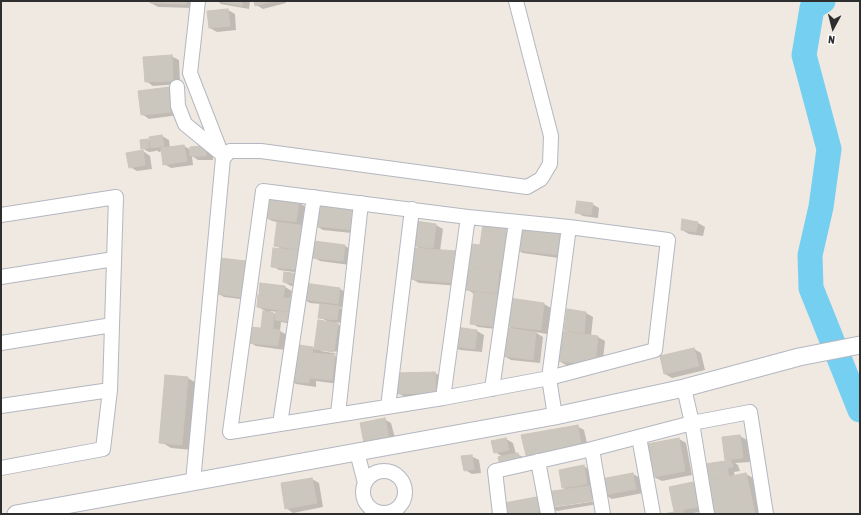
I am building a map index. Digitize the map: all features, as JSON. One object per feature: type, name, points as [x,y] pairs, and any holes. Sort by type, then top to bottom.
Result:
[{"type":"street","points":[[193,482],[221,155],[190,73],[198,1]]},
{"type":"street","points":[[221,155],[230,150],[261,151],[527,186],[541,179],[550,164],[551,136],[516,1]]},
{"type":"street","points":[[177,86],[178,106],[185,124],[221,155]]},
{"type":"street","points":[[263,190],[314,198],[361,203],[668,240],[654,350],[549,378],[443,398],[230,432],[263,190]]},
{"type":"street","points":[[1,215],[116,196],[110,390],[103,450],[1,468]]},
{"type":"street","points":[[280,424],[314,198]]},
{"type":"street","points":[[338,414],[361,203]]},
{"type":"street","points":[[388,407],[412,209]]},
{"type":"street","points":[[443,398],[468,217]]},
{"type":"street","points":[[492,389],[516,222]]},
{"type":"street","points":[[555,416],[549,378],[570,227]]},
{"type":"street","points":[[1,277],[114,259]]},
{"type":"street","points":[[1,343],[112,325]]},
{"type":"street","points":[[16,514],[555,416],[684,388],[799,357],[860,345]]},
{"type":"street","points":[[684,388],[692,423],[707,514]]},
{"type":"street","points":[[1,406],[110,390]]},
{"type":"street","points":[[500,514],[495,471],[592,449],[692,423],[750,412],[766,514]]},
{"type":"street","points":[[639,437],[653,514]]},
{"type":"street","points":[[592,449],[603,514]]},
{"type":"street","points":[[357,452],[365,483]]},
{"type":"street","points":[[538,461],[548,514]]},
{"type":"street","points":[[380,471],[387,471],[399,477],[405,488],[405,495],[399,510],[388,513],[370,511],[363,496],[363,489],[365,483],[374,474],[380,471]]},
{"type":"building","points":[[150,1],[186,1],[186,4],[150,3]]},
{"type":"building","points":[[218,1],[242,1],[242,6]]},
{"type":"building","points":[[254,1],[272,1],[255,6]]},
{"type":"building","points":[[228,9],[230,26],[209,28],[207,11]]},
{"type":"building","points":[[172,55],[173,81],[145,82],[143,57]]},
{"type":"building","points":[[170,87],[172,112],[141,115],[138,91]]},
{"type":"building","points":[[162,135],[164,146],[151,148],[149,137]]},
{"type":"building","points":[[148,139],[149,148],[141,149],[140,140]]},
{"type":"building","points":[[184,145],[187,161],[163,165],[161,148]]},
{"type":"building","points":[[206,146],[206,156],[190,156],[190,147]]},
{"type":"building","points":[[143,150],[145,165],[129,168],[126,153]]},
{"type":"building","points":[[267,197],[299,202],[296,222],[264,218]]},
{"type":"building","points":[[577,201],[593,203],[591,215],[575,213]]},
{"type":"building","points":[[317,205],[356,208],[354,230],[315,226]]},
{"type":"building","points":[[682,219],[698,222],[696,232],[681,230]]},
{"type":"building","points":[[415,221],[436,224],[433,248],[412,246]]},
{"type":"building","points":[[277,222],[306,226],[302,250],[274,246]]},
{"type":"building","points":[[483,224],[513,228],[510,248],[480,245]]},
{"type":"building","points":[[518,227],[562,233],[559,255],[515,250]]},
{"type":"building","points":[[314,241],[345,245],[343,261],[312,258]]},
{"type":"building","points":[[471,244],[507,248],[504,271],[469,267]]},
{"type":"building","points":[[273,248],[304,251],[302,270],[271,267]]},
{"type":"building","points":[[413,248],[457,251],[454,283],[411,279]]},
{"type":"building","points":[[220,258],[246,261],[242,297],[216,294]]},
{"type":"building","points":[[468,268],[499,271],[497,293],[466,290]]},
{"type":"building","points":[[284,272],[300,274],[299,284],[283,282]]},
{"type":"building","points":[[260,283],[285,286],[283,298],[259,295]]},
{"type":"building","points":[[304,283],[340,288],[338,304],[302,299]]},
{"type":"building","points":[[474,292],[502,295],[498,327],[470,324]]},
{"type":"building","points":[[258,295],[295,299],[293,312],[257,307]]},
{"type":"building","points":[[509,298],[544,303],[541,330],[505,326]]},
{"type":"building","points":[[320,304],[339,306],[337,320],[318,318]]},
{"type":"building","points":[[567,309],[586,312],[584,333],[564,330]]},
{"type":"building","points":[[263,311],[274,313],[273,329],[261,328]]},
{"type":"building","points":[[276,311],[292,313],[291,322],[275,320]]},
{"type":"building","points":[[318,320],[338,323],[334,352],[314,349]]},
{"type":"building","points":[[250,327],[280,330],[278,346],[248,343]]},
{"type":"building","points":[[455,327],[477,330],[475,349],[452,346]]},
{"type":"building","points":[[506,328],[536,332],[533,360],[503,356]]},
{"type":"building","points":[[561,331],[598,336],[595,365],[557,361]]},
{"type":"building","points":[[292,344],[313,347],[309,383],[288,381]]},
{"type":"building","points":[[694,348],[699,366],[664,374],[660,356]]},
{"type":"building","points":[[313,353],[335,355],[332,380],[310,378]]},
{"type":"building","points":[[435,372],[436,393],[397,394],[396,373]]},
{"type":"building","points":[[165,375],[188,377],[182,445],[159,443]]},
{"type":"building","points":[[385,418],[389,438],[364,443],[360,423]]},
{"type":"building","points":[[578,425],[581,445],[527,459],[521,435]]},
{"type":"building","points":[[740,435],[743,458],[725,460],[722,437]]},
{"type":"building","points":[[506,438],[509,450],[494,453],[491,441]]},
{"type":"building","points":[[679,438],[685,471],[654,477],[647,444]]},
{"type":"building","points":[[518,453],[520,461],[500,465],[498,457]]},
{"type":"building","points":[[472,455],[474,469],[464,471],[461,456]]},
{"type":"building","points":[[731,460],[733,467],[727,468],[729,476],[710,480],[706,464]]},
{"type":"building","points":[[584,465],[587,484],[562,488],[559,470]]},
{"type":"building","points":[[633,473],[636,489],[604,495],[601,479]]},
{"type":"building","points":[[746,473],[755,514],[715,514],[708,481]]},
{"type":"building","points":[[312,478],[317,503],[285,509],[281,483]]},
{"type":"building","points":[[693,482],[698,507],[674,511],[669,487]]},
{"type":"building","points":[[589,486],[592,501],[549,507],[546,492]]},
{"type":"building","points":[[542,496],[545,511],[527,514],[506,514],[504,503]]},
{"type":"building","points":[[683,510],[683,514],[664,514]]},
{"type":"waterway","points":[[823,1],[812,8],[804,55],[829,149],[821,207],[810,255],[811,288],[860,410]]}]
